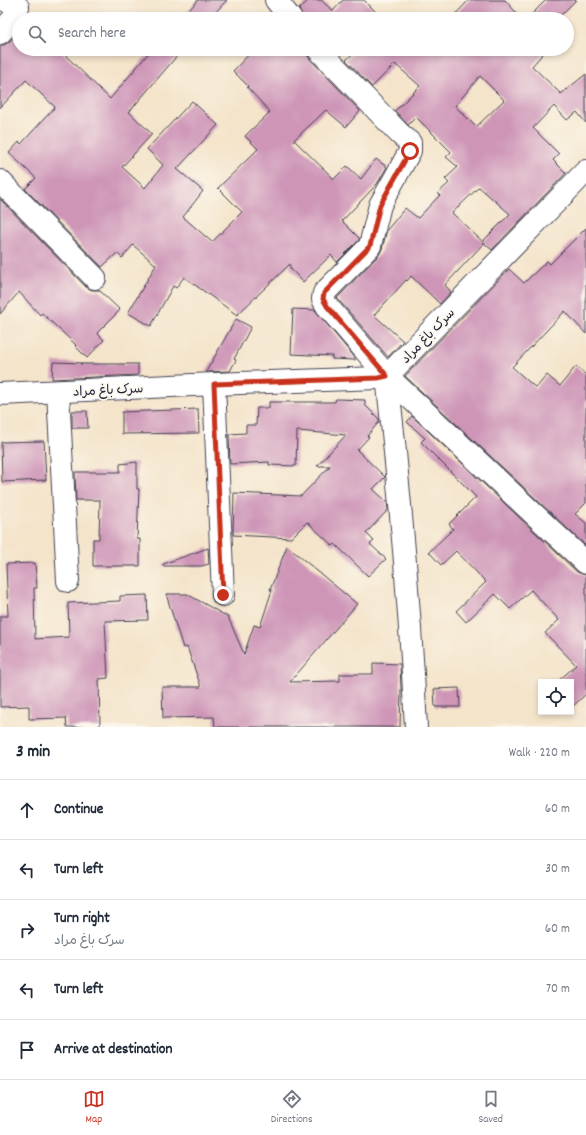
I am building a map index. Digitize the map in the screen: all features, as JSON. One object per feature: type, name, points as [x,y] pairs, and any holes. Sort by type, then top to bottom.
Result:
[{"type":"street","points":[[5,0],[18,7],[16,12]]},
{"type":"street","points":[[276,0],[286,12]]},
{"type":"street","points":[[0,33],[12,20]]},
{"type":"street","points":[[325,56],[410,143],[410,151],[380,205],[370,246],[324,293],[323,299],[327,306],[387,376],[586,563]]},
{"type":"street","name":"سرک باغ مراد","points":[[0,394],[378,378],[387,376],[586,172]]},
{"type":"street","points":[[0,181],[95,278]]},
{"type":"street","points":[[387,376],[401,509],[413,659],[416,727]]},
{"type":"street","points":[[214,384],[223,595]]},
{"type":"street","points":[[58,392],[68,581]]},
{"type":"building","points":[[198,0],[227,0],[216,12],[187,12]]},
{"type":"building","points":[[309,0],[321,0],[333,11],[343,0],[364,0],[376,12],[300,12],[299,9]]},
{"type":"building","points":[[469,0],[505,0],[516,12],[458,12]]},
{"type":"building","points":[[546,0],[576,0],[564,12],[534,12]]},
{"type":"building","points":[[12,39],[12,56],[66,56],[110,99],[146,56],[177,56],[129,112],[152,134],[122,167],[145,188],[163,165],[147,149],[192,101],[218,125],[177,169],[203,191],[183,217],[212,242],[242,212],[218,188],[258,149],[245,136],[270,112],[233,71],[247,56],[308,56],[360,111],[346,127],[326,110],[294,140],[334,179],[347,166],[361,179],[376,159],[387,167],[377,184],[342,221],[359,238],[359,240],[337,262],[331,255],[303,282],[290,268],[290,264],[237,315],[184,277],[176,288],[173,286],[151,326],[128,313],[156,265],[133,245],[122,258],[117,253],[102,267],[25,189],[36,178],[9,153],[19,142],[21,144],[55,107],[26,80],[0,108],[0,45],[4,45]]},
{"type":"building","points":[[350,56],[541,56],[532,66],[561,94],[586,74],[586,123],[577,112],[567,120],[554,106],[533,128],[559,154],[553,160],[566,173],[492,250],[484,243],[445,285],[451,292],[440,304],[411,276],[407,281],[406,280],[374,315],[403,341],[388,357],[337,298],[379,255],[387,230],[405,208],[418,218],[440,195],[438,193],[449,183],[445,179],[458,167],[446,157],[451,152],[416,117],[408,125],[395,111],[420,86],[395,64],[372,87],[346,60]],"holes":[[[480,76],[504,100],[476,127],[455,106]],[[479,187],[510,214],[483,241],[484,243],[452,213]]]},
{"type":"building","points":[[0,199],[86,287],[92,290],[99,290],[120,310],[97,333],[104,340],[87,358],[75,346],[76,345],[42,313],[40,315],[19,292],[0,314]]},
{"type":"building","points":[[586,228],[586,334],[565,311],[512,367],[536,388],[547,375],[560,386],[576,366],[586,375],[586,503],[575,514],[586,523],[586,546],[405,376],[509,269],[524,283],[547,261],[550,264]]},
{"type":"building","points":[[293,309],[315,310],[355,358],[355,360],[332,359],[332,356],[291,354]]},
{"type":"building","points":[[236,319],[251,327],[234,359],[236,360],[230,371],[206,372]]},
{"type":"building","points":[[53,362],[82,363],[80,364],[138,364],[138,375],[52,379]]},
{"type":"building","points":[[336,399],[365,400],[365,405],[379,419],[379,422],[367,436],[369,437],[357,450],[385,477],[373,489],[387,502],[388,509],[366,533],[374,541],[370,544],[386,559],[368,576],[335,544],[333,546],[307,522],[291,538],[233,535],[234,493],[301,496],[330,466],[317,466],[346,435],[297,431],[296,466],[269,465],[269,462],[230,464],[229,434],[246,433],[246,425],[256,425],[257,408],[269,408],[269,402],[335,402]]},
{"type":"building","points":[[198,409],[199,433],[122,434],[122,412]]},
{"type":"building","points":[[72,411],[87,411],[88,428],[72,428]]},
{"type":"building","points":[[412,416],[577,572],[586,575],[586,694],[574,705],[574,679],[560,679],[576,665],[545,633],[559,620],[531,590],[510,609],[495,594],[466,622],[456,611],[486,582],[456,551],[441,565],[429,552],[453,529],[449,524],[476,497],[421,442],[425,438],[407,422]]},
{"type":"building","points":[[44,441],[46,480],[2,482],[1,442]]},
{"type":"building","points":[[137,462],[137,489],[139,489],[137,539],[140,539],[140,566],[93,566],[93,539],[99,539],[100,500],[76,500],[75,472],[120,472],[120,464]]},
{"type":"building","points":[[287,546],[357,604],[290,682],[340,681],[340,674],[373,674],[373,663],[400,664],[400,727],[215,727],[214,717],[163,718],[162,687],[201,687],[187,647],[183,648],[166,594],[187,594],[228,617],[244,654],[254,625],[260,627],[272,590],[270,590]]},
{"type":"building","points":[[208,548],[209,564],[201,566],[163,566],[163,564]]},
{"type":"building","points":[[35,563],[37,588],[34,588],[35,639],[69,637],[68,603],[120,601],[120,596],[147,595],[148,620],[105,621],[108,678],[99,679],[100,727],[67,727],[66,718],[29,719],[29,706],[0,707],[0,616],[8,616],[6,564]]},
{"type":"building","points":[[459,688],[460,707],[435,707],[434,689]]},
{"type":"route","points":[[223,595],[214,384],[378,378],[387,376],[327,306],[323,299],[324,293],[370,246],[380,205],[410,151]]}]
